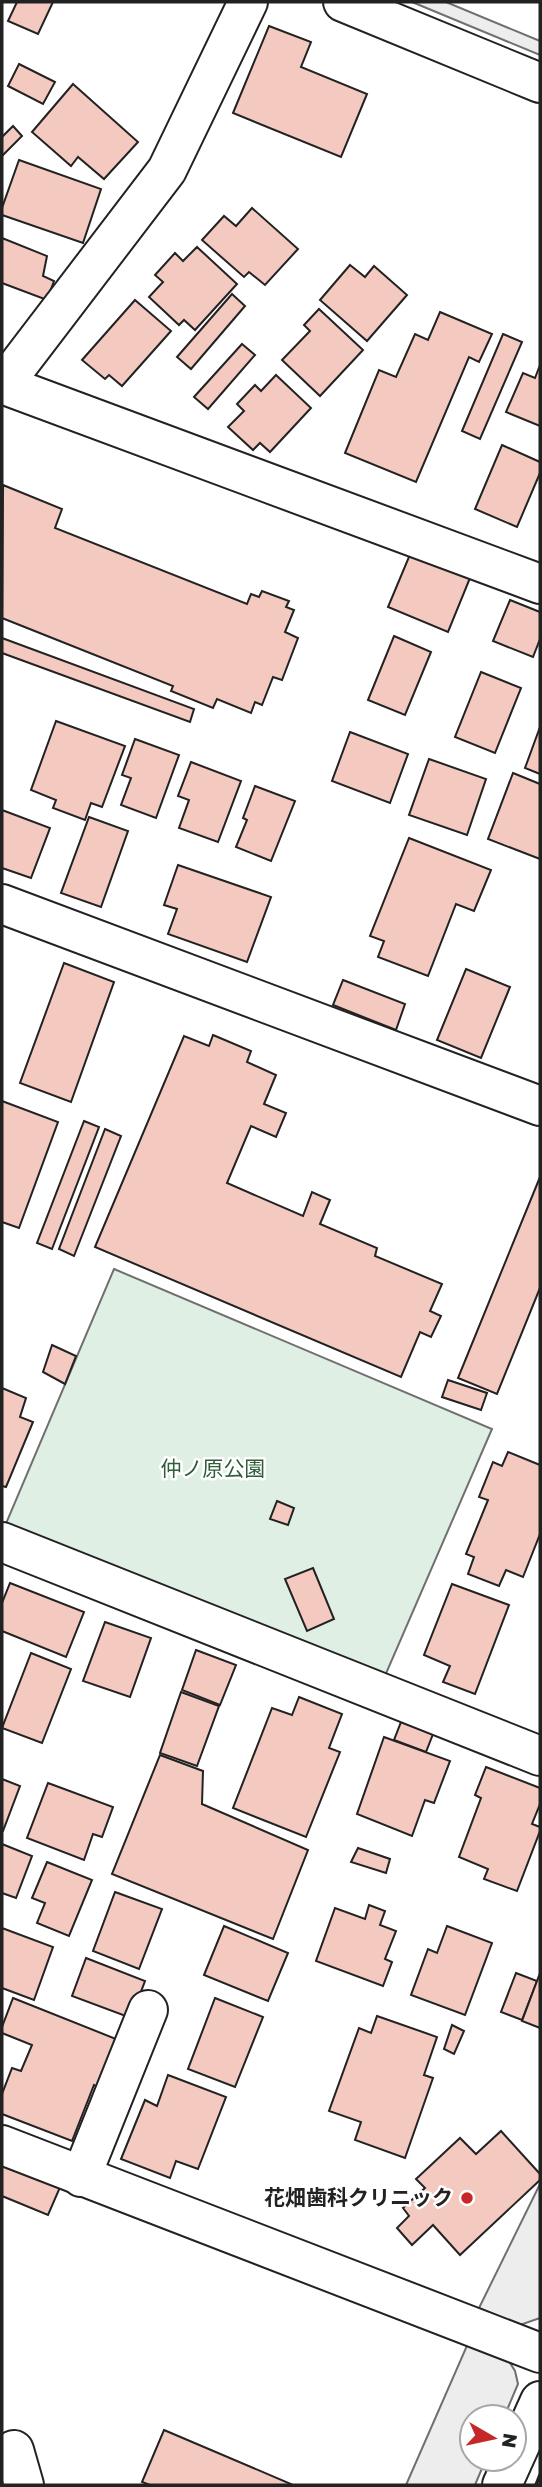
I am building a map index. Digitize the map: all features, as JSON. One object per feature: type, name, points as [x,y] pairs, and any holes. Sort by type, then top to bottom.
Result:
[{"type":"main road","points":[[248,2],[167,170],[2,384],[540,583]]},
{"type":"main road","points":[[343,2],[540,83]]},
{"type":"main road","points":[[2,904],[540,1106]]},
{"type":"main road","points":[[2,1542],[540,1756]]},
{"type":"main road","points":[[81,2177],[148,2010]]},
{"type":"main road","points":[[2,2145],[540,2353]]},
{"type":"main road","points":[[528,2405],[540,2380]]},
{"type":"main road","points":[[502,2485],[540,2401]]},
{"type":"green space","name":"仲ノ原公園","points":[[114,1269],[492,1429],[378,1692],[2,1533]]},
{"type":"shaded area","points":[[412,2],[446,2],[540,41],[540,55]]},
{"type":"shaded area","points":[[540,2184],[540,2318],[520,2325],[479,2308]]},
{"type":"shaded area","points":[[469,2341],[507,2358],[515,2371],[518,2384],[510,2403],[458,2403],[458,2473],[480,2473],[475,2485],[406,2485]]},
{"type":"building","points":[[17,2],[53,2],[38,34],[8,21]]},
{"type":"building","points":[[269,26],[311,42],[301,67],[367,94],[341,157],[233,113]]},
{"type":"building","points":[[19,64],[55,82],[43,104],[8,86]]},
{"type":"building","points":[[73,84],[138,142],[104,179],[78,157],[71,166],[32,132]]},
{"type":"building","points":[[13,126],[22,136],[2,156],[2,137]]},
{"type":"building","points":[[19,160],[101,189],[83,243],[2,215]]},
{"type":"building","points":[[252,208],[298,249],[265,285],[249,272],[244,277],[202,240],[224,216],[236,226]]},
{"type":"building","points":[[2,238],[47,256],[43,276],[54,281],[47,300],[2,283]]},
{"type":"building","points":[[197,247],[237,284],[195,330],[184,320],[179,325],[149,297],[163,282],[155,275],[175,253],[183,261]]},
{"type":"building","points":[[350,265],[365,277],[374,266],[407,295],[367,341],[320,300]]},
{"type":"building","points":[[232,294],[245,306],[191,369],[177,357]]},
{"type":"building","points":[[135,300],[171,331],[122,386],[109,375],[105,379],[82,360]]},
{"type":"building","points":[[319,309],[363,350],[320,396],[282,360],[310,331],[304,325]]},
{"type":"building","points":[[440,312],[492,334],[479,362],[469,357],[416,482],[345,453],[379,370],[396,377],[415,334],[428,340]]},
{"type":"building","points":[[503,334],[522,342],[480,439],[462,431]]},
{"type":"building","points":[[242,344],[255,355],[208,409],[194,397]]},
{"type":"building","points":[[540,365],[540,426],[506,412],[523,373],[535,378]]},
{"type":"building","points":[[276,375],[311,408],[270,452],[260,443],[253,450],[228,427],[244,411],[237,404],[255,385],[261,391]]},
{"type":"building","points":[[502,445],[540,462],[540,473],[517,527],[475,509]]},
{"type":"building","points":[[3,485],[62,509],[55,528],[247,604],[251,594],[259,597],[262,591],[289,601],[286,607],[294,610],[285,632],[298,638],[282,680],[273,677],[262,705],[255,702],[251,713],[217,699],[213,708],[171,691],[173,686],[2,618]]},
{"type":"building","points":[[411,552],[470,578],[448,632],[388,607]]},
{"type":"building","points":[[510,600],[540,612],[540,639],[533,657],[493,641]]},
{"type":"building","points":[[394,636],[431,652],[405,715],[368,700]]},
{"type":"building","points":[[2,638],[194,709],[190,722],[2,653]]},
{"type":"building","points":[[481,672],[521,688],[495,753],[455,737]]},
{"type":"building","points":[[56,721],[125,746],[102,807],[91,803],[85,820],[53,808],[56,800],[31,790]]},
{"type":"building","points":[[540,727],[540,774],[525,768]]},
{"type":"building","points":[[350,732],[408,754],[390,803],[332,781]]},
{"type":"building","points":[[135,739],[179,755],[156,818],[121,805],[131,778],[122,775]]},
{"type":"building","points":[[429,759],[486,779],[467,835],[409,815]]},
{"type":"building","points":[[191,762],[241,781],[218,842],[179,828],[189,800],[178,796]]},
{"type":"building","points":[[513,773],[540,784],[540,859],[488,839]]},
{"type":"building","points":[[255,786],[295,801],[271,861],[236,847],[247,820],[243,818]]},
{"type":"building","points":[[2,810],[50,828],[31,878],[2,868]]},
{"type":"building","points":[[89,817],[128,831],[101,907],[61,893]]},
{"type":"building","points":[[409,838],[491,870],[474,911],[456,904],[428,976],[378,957],[384,941],[370,936]]},
{"type":"building","points":[[178,865],[271,897],[247,962],[168,934],[177,909],[164,905]]},
{"type":"building","points":[[64,963],[114,982],[71,1102],[20,1083]]},
{"type":"building","points":[[466,969],[510,987],[481,1058],[437,1040]]},
{"type":"building","points":[[343,980],[405,1004],[396,1030],[333,1005]]},
{"type":"building","points":[[213,1035],[251,1051],[247,1062],[276,1075],[264,1104],[286,1113],[276,1137],[251,1126],[227,1183],[303,1216],[312,1192],[330,1200],[320,1224],[377,1248],[375,1256],[442,1284],[430,1311],[441,1316],[431,1337],[420,1332],[401,1377],[95,1247],[184,1036],[209,1046]]},
{"type":"building","points":[[2,1101],[58,1122],[19,1228],[2,1222]]},
{"type":"building","points":[[84,1121],[99,1127],[52,1249],[37,1243]]},
{"type":"building","points":[[105,1129],[121,1136],[74,1256],[59,1249]]},
{"type":"building","points":[[540,1177],[540,1288],[497,1394],[458,1378]]},
{"type":"building","points":[[52,1345],[76,1356],[65,1384],[43,1372]]},
{"type":"building","points":[[448,1380],[487,1393],[481,1410],[442,1397]]},
{"type":"building","points":[[2,1388],[26,1398],[20,1417],[33,1422],[6,1487],[2,1486]]},
{"type":"building","points":[[508,1452],[540,1465],[540,1534],[523,1577],[506,1570],[499,1586],[468,1574],[474,1557],[466,1554],[488,1500],[479,1497],[493,1462],[502,1466]]},
{"type":"building","points":[[277,1501],[294,1508],[288,1525],[270,1519]]},
{"type":"building","points":[[313,1568],[334,1619],[307,1631],[285,1579]]},
{"type":"building","points":[[10,1583],[84,1612],[66,1657],[2,1631],[2,1603]]},
{"type":"building","points":[[452,1584],[509,1605],[475,1694],[443,1682],[450,1666],[424,1655]]},
{"type":"building","points":[[105,1622],[151,1638],[130,1697],[83,1681]]},
{"type":"building","points":[[196,1650],[236,1665],[220,1705],[182,1690]]},
{"type":"building","points":[[31,1653],[71,1669],[42,1743],[2,1728]]},
{"type":"building","points":[[181,1692],[219,1706],[197,1766],[160,1753]]},
{"type":"building","points":[[299,1697],[342,1714],[329,1748],[340,1752],[306,1837],[233,1808],[272,1708],[292,1715]]},
{"type":"building","points":[[401,1722],[433,1734],[426,1752],[394,1740]]},
{"type":"building","points":[[384,1737],[450,1761],[434,1803],[425,1800],[412,1836],[357,1814]]},
{"type":"building","points":[[160,1755],[203,1771],[202,1804],[308,1850],[273,1939],[112,1874]]},
{"type":"building","points":[[486,1767],[540,1788],[540,1804],[532,1824],[540,1827],[540,1831],[517,1891],[484,1879],[488,1869],[459,1857],[481,1798],[475,1795]]},
{"type":"building","points":[[2,1779],[20,1786],[3,1831],[2,1831]]},
{"type":"building","points":[[48,1783],[113,1807],[102,1837],[93,1834],[84,1860],[27,1838]]},
{"type":"building","points":[[2,1844],[32,1856],[16,1898],[2,1893]]},
{"type":"building","points":[[358,1848],[390,1859],[386,1873],[351,1862]]},
{"type":"building","points":[[47,1862],[92,1880],[69,1936],[37,1923],[45,1903],[32,1898]]},
{"type":"building","points":[[115,1892],[162,1909],[139,1969],[93,1951]]},
{"type":"building","points":[[369,1905],[385,1911],[380,1925],[396,1931],[385,1959],[392,1962],[383,1986],[316,1961],[335,1908],[365,1919]]},
{"type":"building","points":[[224,1926],[288,1953],[268,2001],[204,1975]]},
{"type":"building","points":[[447,1926],[492,1943],[465,2015],[411,1995],[428,1949],[437,1953]]},
{"type":"building","points":[[2,1928],[53,1947],[34,2000],[2,1988]]},
{"type":"building","points":[[86,1958],[145,1981],[131,2018],[72,1996]]},
{"type":"building","points":[[516,1973],[537,1981],[522,2020],[501,2012]]},
{"type":"building","points":[[540,1973],[540,2028],[522,2021]]},
{"type":"building","points":[[13,1998],[121,2041],[101,2089],[94,2085],[72,2141],[2,2114],[2,2094],[12,2068],[21,2071],[32,2045],[2,2033]]},
{"type":"building","points":[[215,1998],[263,2017],[235,2087],[188,2069]]},
{"type":"building","points":[[377,2016],[437,2037],[424,2075],[433,2078],[405,2158],[355,2140],[361,2122],[329,2111],[359,2028],[371,2033]]},
{"type":"building","points":[[452,2025],[464,2031],[454,2054],[444,2049]]},
{"type":"building","points":[[168,2075],[226,2097],[198,2169],[176,2161],[170,2178],[121,2159],[145,2100],[157,2106]]},
{"type":"building","name":"花畑歯科クリニック","points":[[501,2131],[540,2174],[540,2180],[460,2255],[433,2225],[412,2245],[397,2228],[409,2216],[403,2208],[425,2188],[416,2179],[460,2138],[476,2154]]},
{"type":"building","points":[[2,2154],[61,2185],[48,2215],[2,2196]]},
{"type":"building","points":[[164,2430],[291,2484],[150,2485],[142,2482]]},
{"type":"wall","points":[[536,2485],[540,2475]]},
{"type":"place","name":"花畑歯科クリニック","points":[[467,2198]]}]
